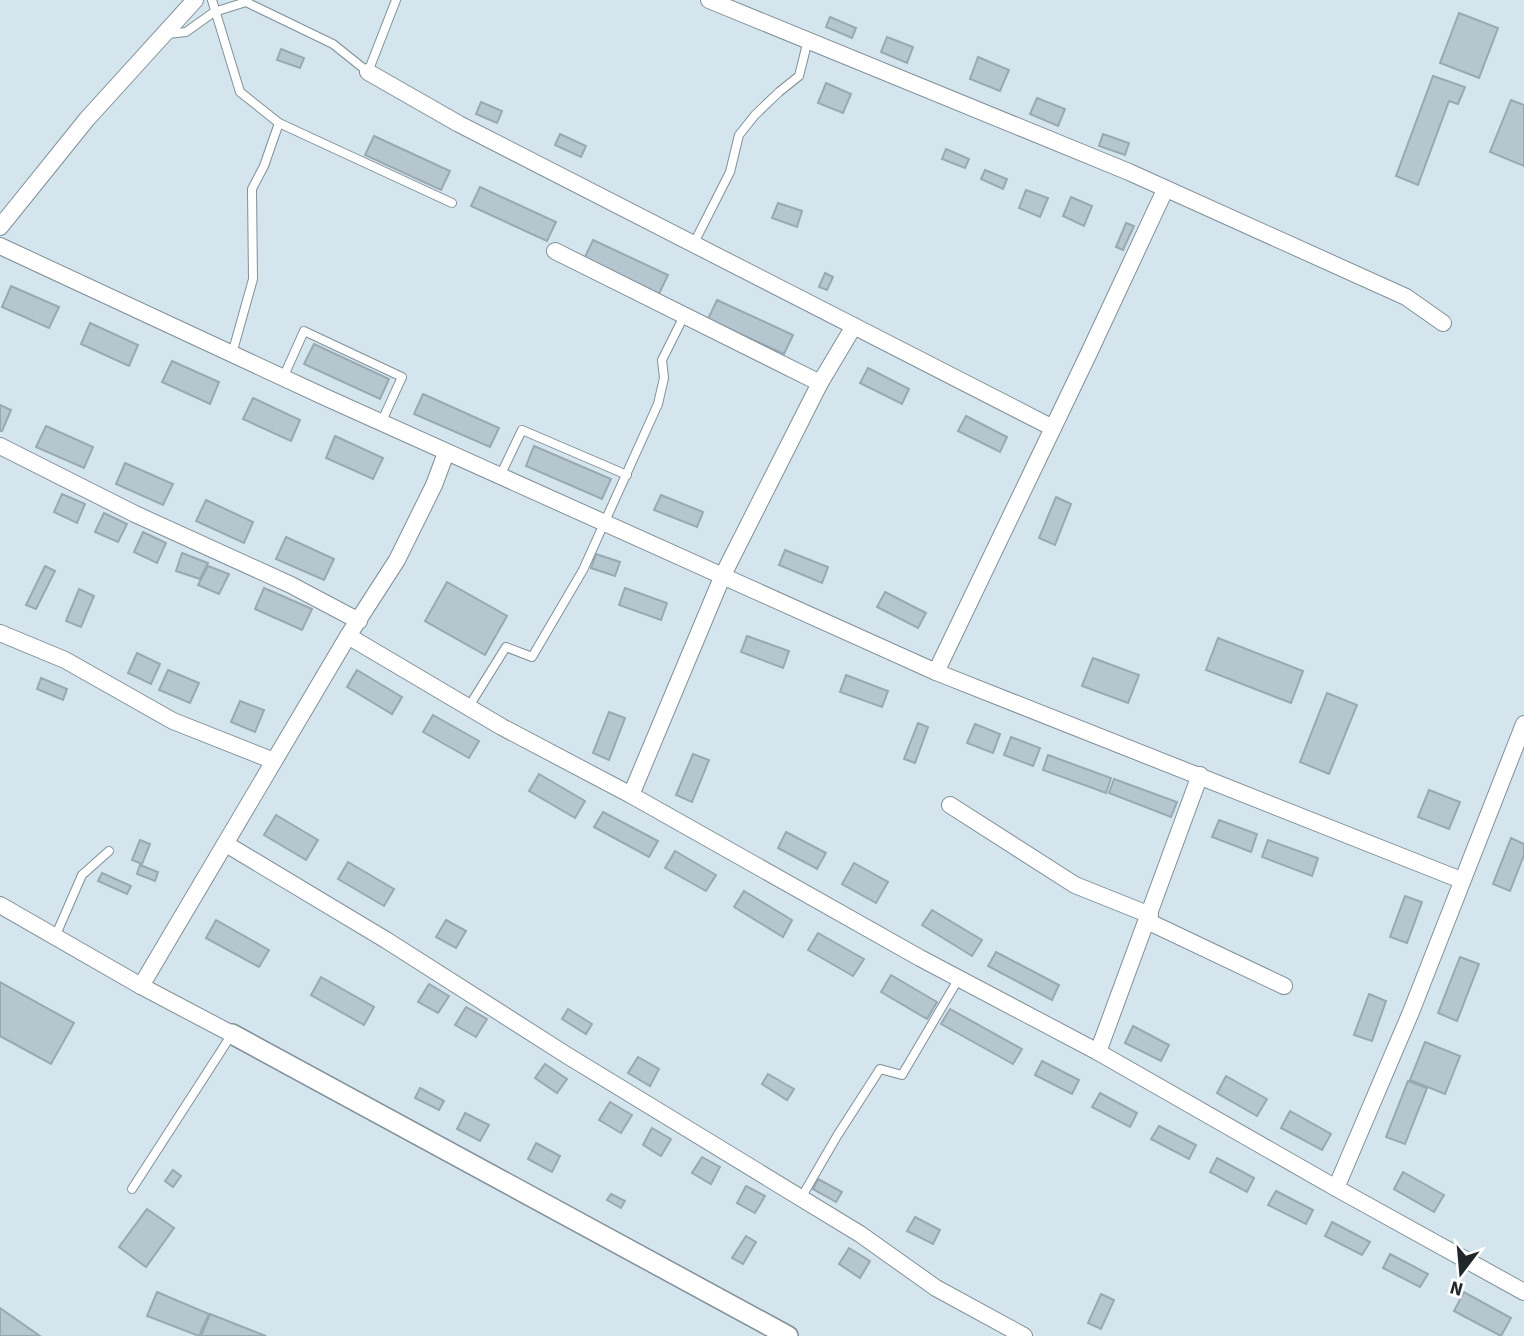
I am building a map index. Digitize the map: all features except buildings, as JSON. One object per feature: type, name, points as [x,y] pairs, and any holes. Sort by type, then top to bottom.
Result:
[{"type":"street","points":[[0,227],[88,119],[195,0]]},
{"type":"street","points":[[709,0],[1129,172],[1406,297],[1443,323]]},
{"type":"street","points":[[368,72],[471,130],[1053,428]]},
{"type":"street","points":[[936,672],[1165,190]]},
{"type":"street","points":[[0,246],[446,453],[936,672],[1461,880]]},
{"type":"street","points":[[555,251],[820,383]]},
{"type":"street","points":[[631,795],[723,575],[820,383],[854,326]]},
{"type":"street","points":[[0,446],[135,514],[291,585],[359,621]]},
{"type":"street","points":[[141,986],[348,636],[397,560],[434,485],[446,453]]},
{"type":"street","points":[[0,633],[65,660],[173,721],[274,761]]},
{"type":"street","points":[[348,636],[468,708],[1098,1052],[1524,1292]]},
{"type":"street","points":[[1336,1188],[1410,1013],[1524,724]]},
{"type":"street","points":[[1098,1052],[1200,775]]},
{"type":"street","points":[[950,804],[1075,885],[1149,918],[1284,986]]},
{"type":"street","points":[[226,844],[860,1234],[936,1288],[1024,1336]]},
{"type":"street","points":[[0,905],[141,986],[788,1336]]},
{"type":"lane","points":[[212,0],[240,92],[279,123],[452,203]]},
{"type":"lane","points":[[164,34],[186,32],[214,12],[246,2],[333,44],[368,72],[396,0]]},
{"type":"lane","points":[[694,243],[730,172],[739,135],[755,115],[799,76],[808,40]]},
{"type":"lane","points":[[232,354],[253,279],[252,189],[264,166],[279,123]]},
{"type":"lane","points":[[468,708],[506,647],[532,657],[583,570],[658,404],[664,378],[662,360],[684,316]]},
{"type":"lane","points":[[283,378],[304,331],[402,377],[381,423]]},
{"type":"lane","points":[[500,477],[522,430],[627,475]]},
{"type":"lane","points":[[55,937],[82,875],[109,851]]},
{"type":"lane","points":[[801,1198],[880,1069],[902,1075],[959,978]]},
{"type":"lane","points":[[132,1189],[232,1034]]}]
